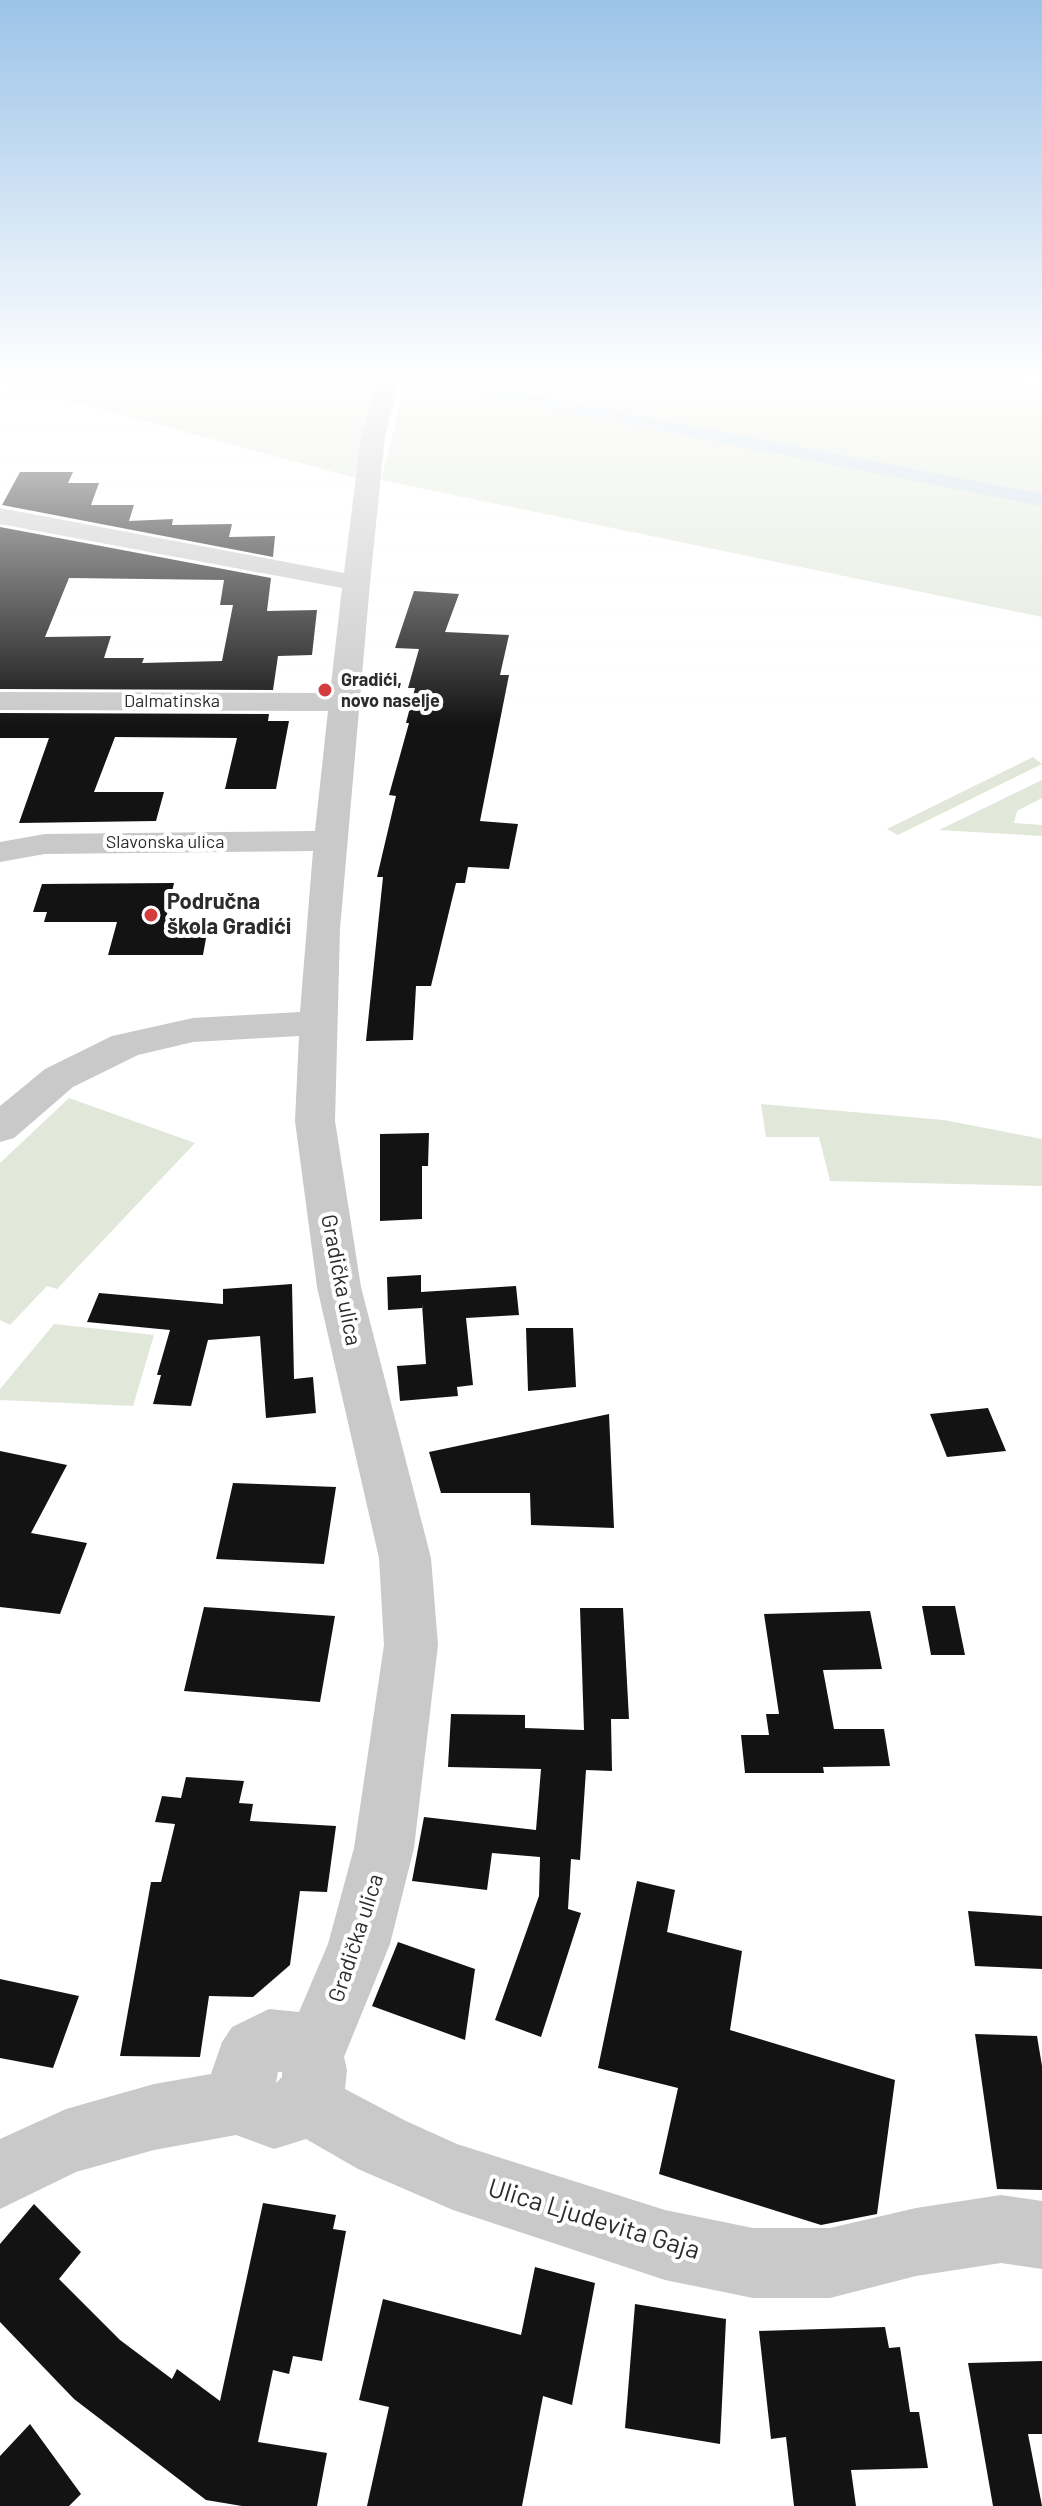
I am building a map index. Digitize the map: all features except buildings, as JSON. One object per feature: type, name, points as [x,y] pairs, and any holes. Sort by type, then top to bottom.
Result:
[{"type":"street","name":"Gradička ulica","points":[[287,2086],[336,2004],[359,1944],[384,1848],[399,1755],[411,1645],[405,1558],[339,1287],[315,1121],[317,1023],[331,841],[356,583],[369,490]]},
{"type":"street","points":[[0,516],[356,583]]},
{"type":"street","name":"Dalmatinska","points":[[0,701],[344,702]]},
{"type":"street","name":"Slavonska ulica","points":[[0,852],[32,845],[83,843],[331,841]]},
{"type":"street","points":[[0,1128],[59,1078],[126,1045],[193,1030],[317,1023]]},
{"type":"street","points":[[0,2175],[66,2142],[154,2117],[287,2086]]},
{"type":"street","name":"Ulica Ljudevita Gaja","points":[[287,2086],[382,2145],[453,2176],[665,2245],[753,2263],[830,2263],[916,2242],[1001,2229],[1042,2235]]},
{"type":"shaded area","points":[[429,490],[1042,490],[1042,617]]},
{"type":"shaded area","points":[[1033,757],[1042,764],[898,835],[887,829]]},
{"type":"shaded area","points":[[1042,780],[1042,798],[1017,811],[1014,823],[1042,825],[1042,836],[939,830]]},
{"type":"shaded area","points":[[69,1098],[195,1143],[57,1289],[47,1286],[10,1325],[0,1320],[0,1163]]},
{"type":"shaded area","points":[[761,1104],[944,1120],[1042,1139],[1042,1186],[830,1181],[819,1137],[766,1137]]},
{"type":"shaded area","points":[[54,1324],[154,1335],[133,1406],[0,1400],[0,1389]]},
{"type":"waterway","points":[[987,490],[1042,500]]},
{"type":"place","name":"Gradići, novo naselje","points":[[325,690]]},
{"type":"place","name":"Područna škola Gradići","points":[[151,915]]}]
